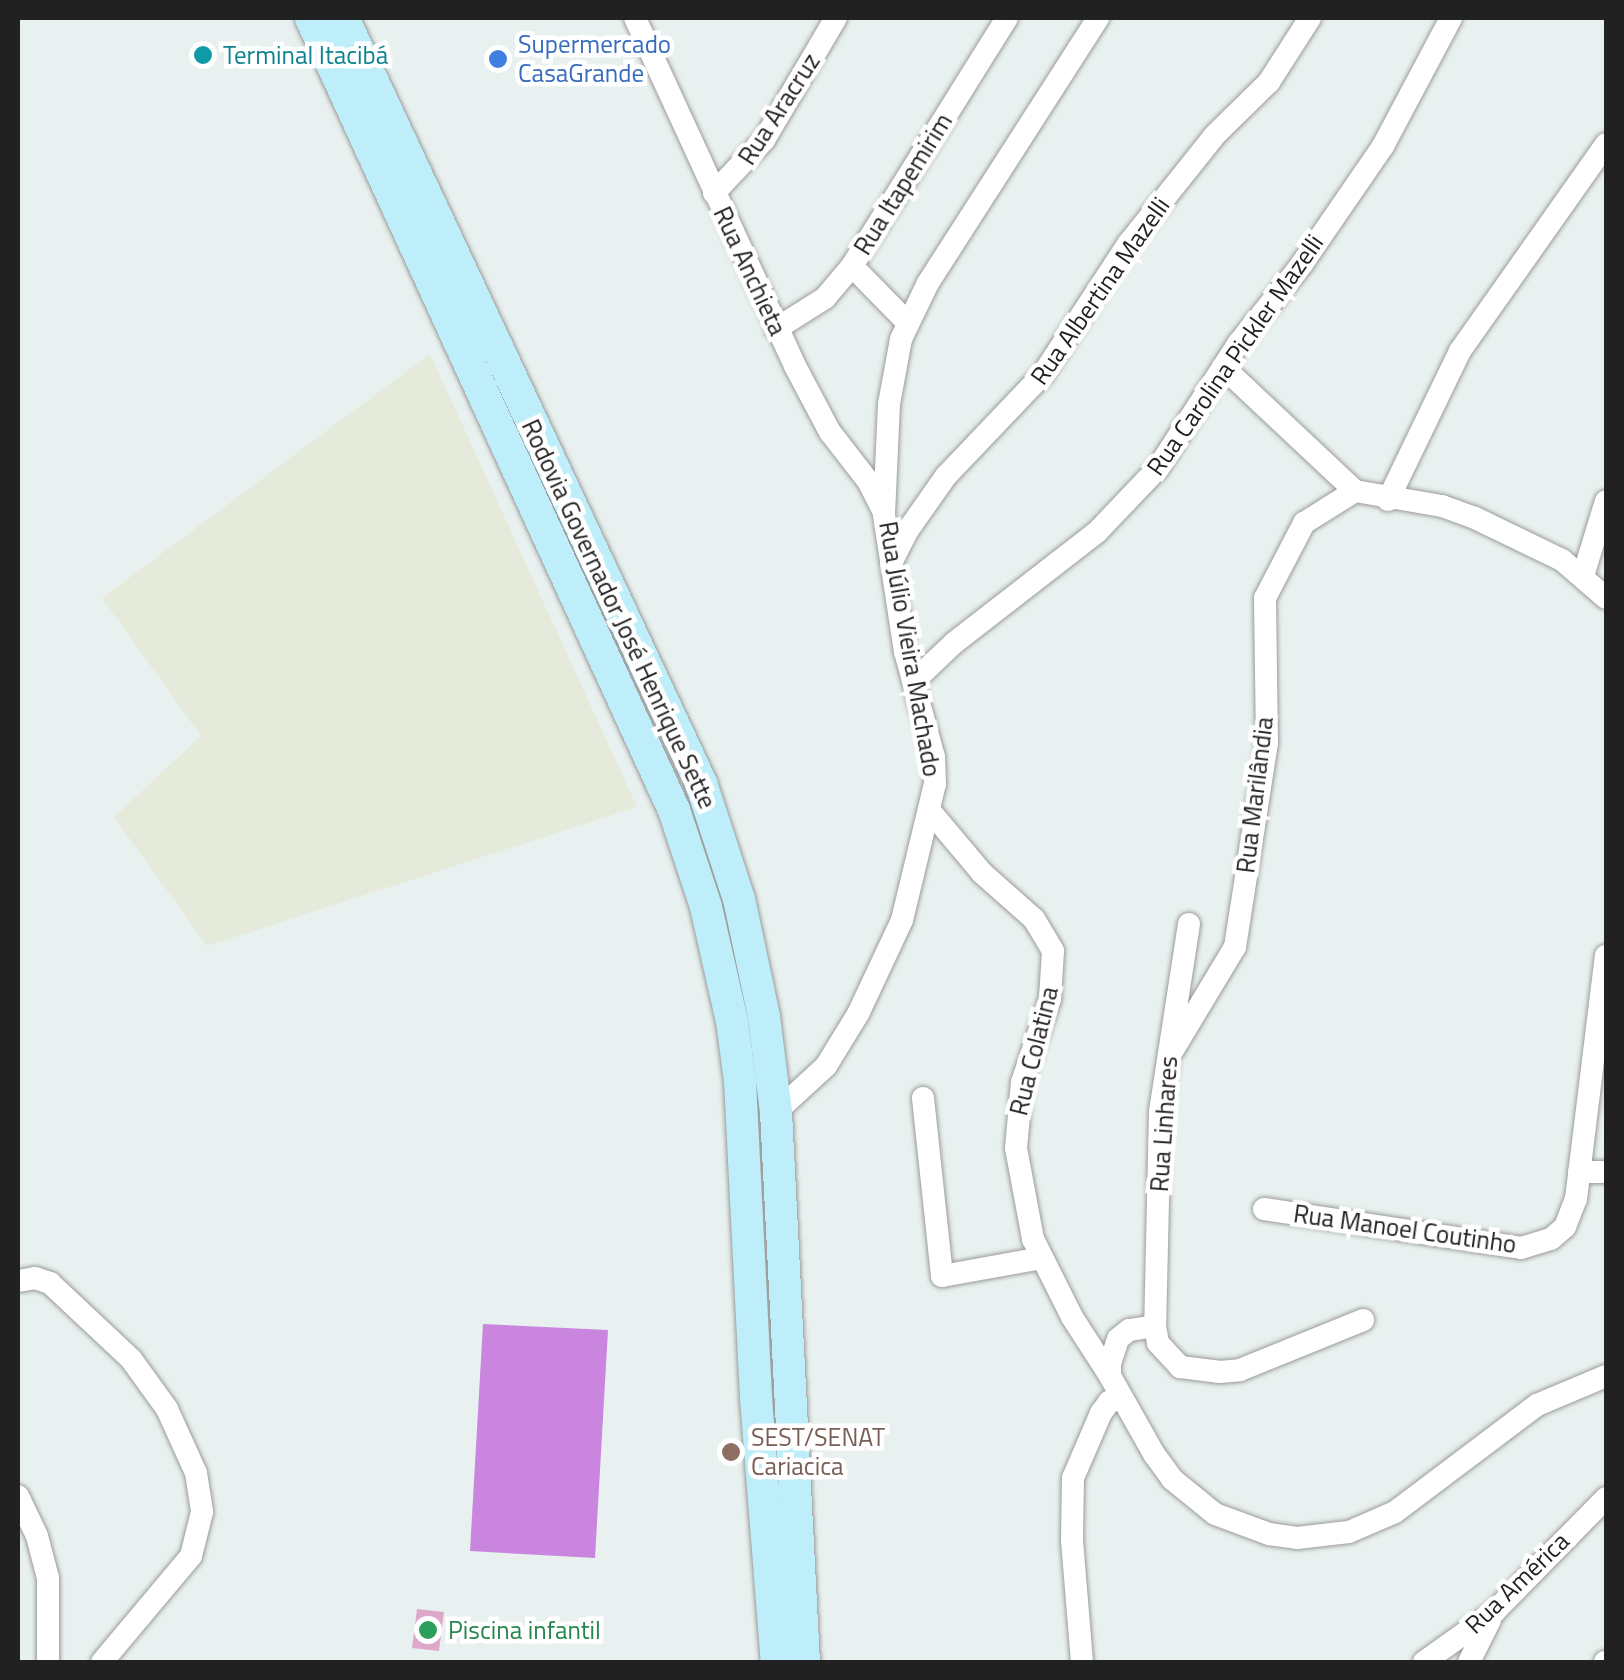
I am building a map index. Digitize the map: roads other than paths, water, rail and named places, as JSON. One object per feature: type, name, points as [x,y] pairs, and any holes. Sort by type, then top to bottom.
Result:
[{"type":"main road","name":"Rodovia Governador José Henrique Sette","points":[[311,18],[674,810],[706,907],[728,1002],[740,1081],[756,1398],[798,1662]]},
{"type":"main road","name":"Rodovia Governador José Henrique Sette","points":[[344,18],[700,783],[722,842],[753,956],[776,1112],[798,1662]]},
{"type":"street","name":"Rua Aracruz","points":[[714,193],[764,140],[836,18]]},
{"type":"street","name":"Rua Itapemirim","points":[[776,329],[825,298],[852,266],[1008,18]]},
{"type":"street","name":"Rua Júlio Vieira Machado","points":[[776,1112],[826,1066],[858,1014],[902,920],[930,812],[934,757],[914,681],[884,514],[888,404],[906,321],[1098,18]]},
{"type":"street","name":"Rua Albertina Mazelli","points":[[892,563],[908,530],[946,476],[1043,374],[1128,244],[1216,135],[1269,82],[1310,18]]},
{"type":"street","name":"Rua Carolina Pickler Mazelli","points":[[914,681],[964,634],[1097,532],[1158,468],[1223,368],[1383,146],[1452,18]]},
{"type":"street","name":"Rua Anchieta","points":[[644,20],[714,193],[776,329],[830,432],[868,481],[884,514]]},
{"type":"street","points":[[1388,500],[1460,351],[1606,144]]},
{"type":"street","points":[[852,266],[906,321]]},
{"type":"street","points":[[1223,368],[1355,491],[1388,500],[1442,506],[1473,517],[1538,547],[1583,576],[1606,598]]},
{"type":"street","name":"Rua Marilândia","points":[[1168,1057],[1235,947],[1267,743],[1265,598],[1304,524],[1355,491]]},
{"type":"street","points":[[1583,576],[1606,501]]},
{"type":"street","name":"Rua Colatina","points":[[930,812],[982,873],[1034,919],[1053,952],[1050,999],[1022,1082],[1016,1123],[1026,1206],[1042,1258],[1072,1318],[1172,1479],[1214,1514],[1269,1534],[1326,1537],[1350,1532],[1394,1512],[1538,1405],[1606,1376]]},
{"type":"street","name":"Rua Linhares","points":[[1154,1326],[1160,1112],[1189,924]]},
{"type":"street","name":"Rua Manoel Coutinho","points":[[1264,1210],[1533,1246],[1551,1240],[1565,1226],[1576,1199],[1605,972]]},
{"type":"street","points":[[923,1098],[942,1276],[1042,1258]]},
{"type":"street","points":[[1580,1172],[1606,1172]]},
{"type":"street","points":[[18,1280],[35,1278],[59,1290],[152,1384],[192,1460],[201,1499],[197,1541],[185,1566],[102,1662]]},
{"type":"street","points":[[1110,1376],[1118,1339],[1129,1330],[1154,1326],[1164,1354],[1180,1366],[1219,1372],[1266,1362],[1363,1320]]},
{"type":"street","points":[[1082,1662],[1072,1540],[1073,1478],[1100,1413],[1110,1402],[1122,1398]]},
{"type":"street","points":[[18,1496],[43,1552],[48,1578],[48,1662]]},
{"type":"street","name":"Rua América","points":[[1424,1662],[1494,1612],[1606,1498]]},
{"type":"street","points":[[1469,1662],[1494,1612]]},
{"type":"place","name":"Terminal Itacibá","points":[[203,55]]},
{"type":"place","name":"Supermercado CasaGrande","points":[[498,59]]},
{"type":"place","name":"SEST/SENAT Cariacica","points":[[731,1452]]},
{"type":"place","name":"Piscina infantil","points":[[428,1630]]}]
